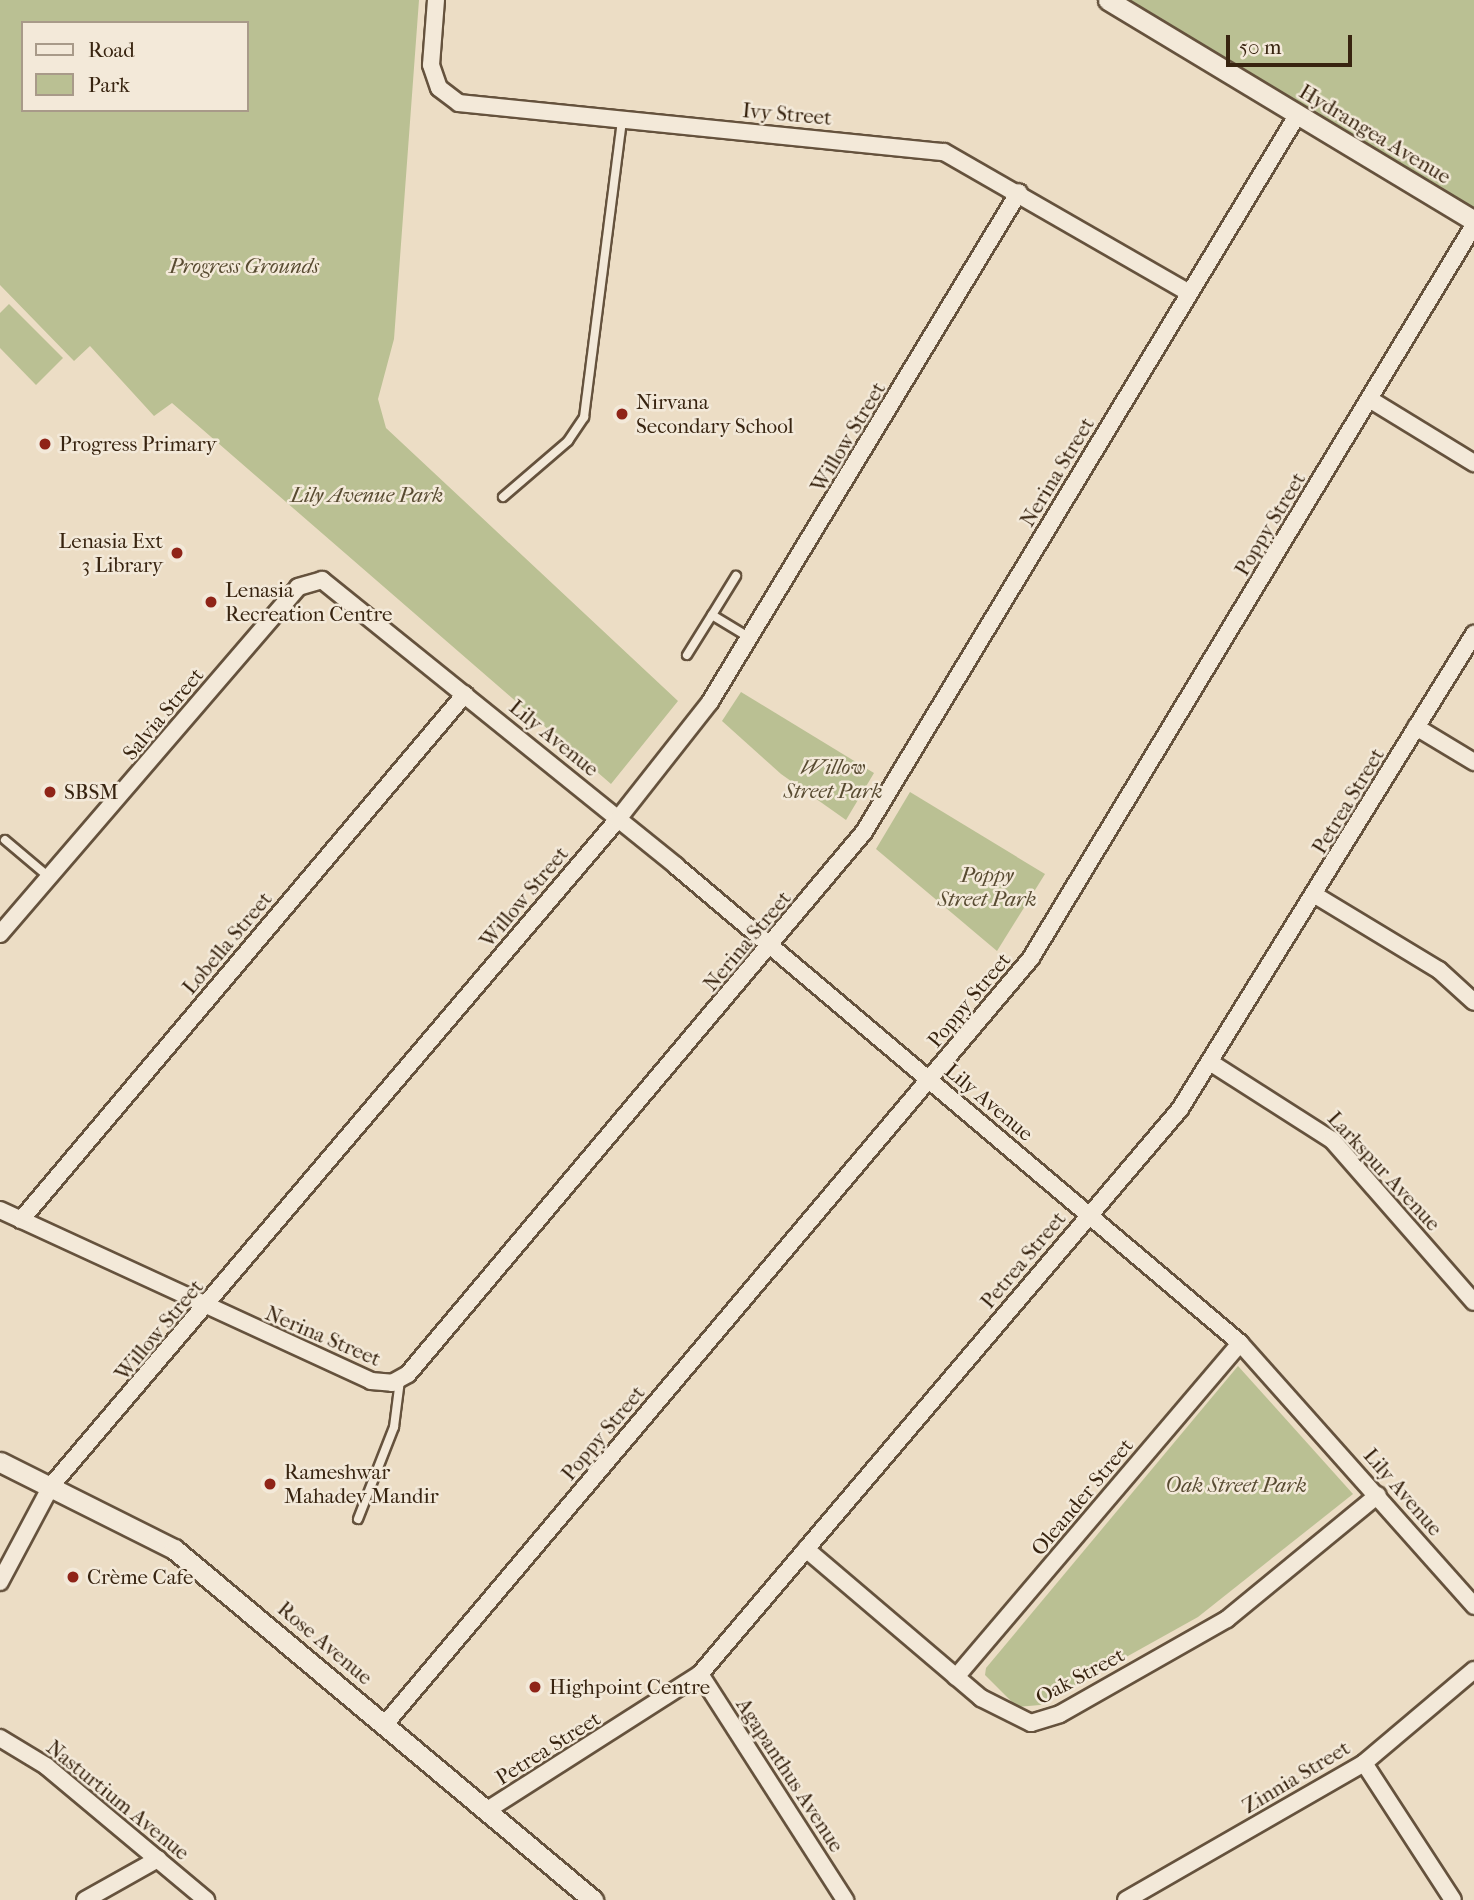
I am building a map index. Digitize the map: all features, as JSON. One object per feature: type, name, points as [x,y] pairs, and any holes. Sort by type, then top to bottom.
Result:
[{"type":"street","name":"Ivy Street","points":[[436,0],[430,65],[448,98],[468,106],[927,148],[960,158],[1189,293]]},
{"type":"street","name":"Hydrangea Avenue","points":[[1108,0],[1474,223]]},
{"type":"street","name":"Nerina Street","points":[[0,1210],[371,1381],[400,1380],[771,947],[875,815],[1297,114]]},
{"type":"street","name":"Willow Street","points":[[0,1582],[51,1486],[206,1307],[618,819],[710,702],[1019,192]]},
{"type":"street","name":"Poppy Street","points":[[386,1723],[930,1079],[1049,932],[1371,400],[1474,223]]},
{"type":"street","points":[[1371,400],[1474,463]]},
{"type":"street","name":"Salvia Street","points":[[0,934],[51,879],[298,587],[318,579],[339,592]]},
{"type":"street","name":"Lily Avenue","points":[[339,592],[618,819],[930,1079],[1240,1343],[1474,1606]]},
{"type":"street","name":"Petrea Street","points":[[489,1809],[700,1674],[1089,1215],[1213,1064],[1474,634]]},
{"type":"street","name":"Lobella Street","points":[[21,1220],[465,694]]},
{"type":"street","points":[[1416,727],[1474,762]]},
{"type":"street","points":[[1315,895],[1439,970],[1474,1002]]},
{"type":"street","name":"Larkspur Avenue","points":[[1213,1064],[1332,1140],[1474,1302]]},
{"type":"street","name":"Oleander Street","points":[[956,1677],[1240,1343]]},
{"type":"street","name":"Rose Avenue","points":[[0,1462],[174,1549],[489,1809],[593,1900]]},
{"type":"street","name":"Oak Street","points":[[806,1549],[956,1677],[1020,1722],[1060,1714],[1227,1619],[1378,1495]]},
{"type":"street","name":"Zinnia Street","points":[[1126,1900],[1364,1763],[1474,1670]]},
{"type":"street","name":"Agapanthus Avenue","points":[[700,1674],[845,1900]]},
{"type":"street","name":"Nasturtium Avenue","points":[[0,1738],[46,1766],[206,1900]]},
{"type":"street","points":[[1364,1763],[1452,1900]]},
{"type":"street","points":[[85,1900],[158,1859]]},
{"type":"lane","points":[[503,497],[568,441],[584,416],[622,121]]},
{"type":"lane","points":[[687,655],[736,576]]},
{"type":"lane","points":[[712,615],[750,638]]},
{"type":"lane","points":[[5,840],[51,879]]},
{"type":"lane","points":[[358,1519],[394,1427],[400,1380]]},
{"type":"green space","name":"Progress Grounds","points":[[0,0],[419,0],[394,339],[378,399],[386,428],[678,701],[611,784],[172,403],[154,416],[90,346],[74,361],[0,285]]},
{"type":"green space","points":[[1125,0],[1474,0],[1474,209],[1189,37]]},
{"type":"green space","points":[[9,304],[63,358],[36,385],[0,348],[0,313]]},
{"type":"green space","name":"Willow Street Park","points":[[741,692],[874,773],[846,820],[781,774],[722,721]]},
{"type":"green space","name":"Poppy Street Park","points":[[910,792],[1045,874],[997,951],[876,849]]},
{"type":"green space","name":"Oak Street Park","points":[[1238,1366],[1353,1494],[1198,1617],[1040,1705],[1017,1707],[985,1675],[986,1668]]},
{"type":"place","name":"Nirvana Secondary School","points":[[622,414]]},
{"type":"place","name":"Progress Primary","points":[[45,444]]},
{"type":"place","name":"Lenasia Ext 3 Library","points":[[177,553]]},
{"type":"place","name":"Lenasia Recreation Centre","points":[[211,602]]},
{"type":"place","name":"SBSM","points":[[50,792]]},
{"type":"place","name":"Rameshwar Mahadev Mandir","points":[[270,1484]]},
{"type":"place","name":"Crème Cafe","points":[[73,1577]]},
{"type":"place","name":"Highpoint Centre","points":[[535,1687]]},
{"type":"park label","name":"Lily Avenue Park","points":[[367,495]]}]
